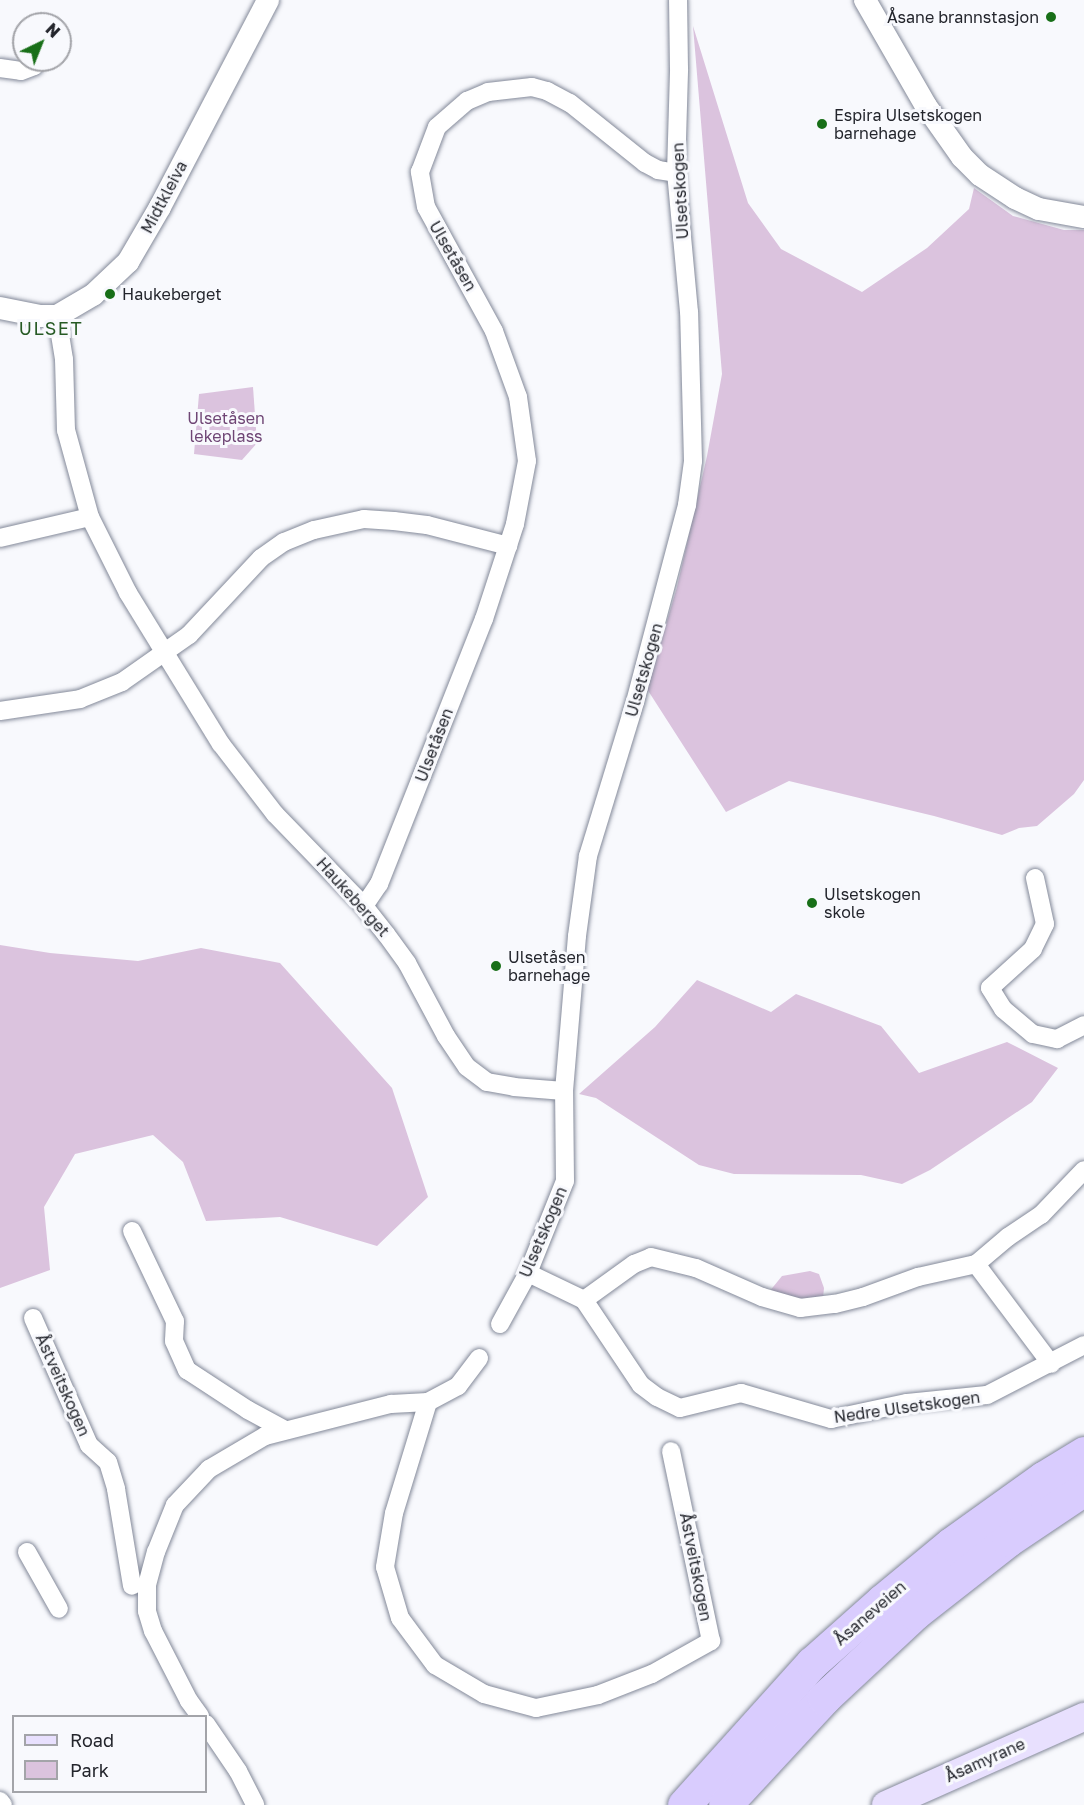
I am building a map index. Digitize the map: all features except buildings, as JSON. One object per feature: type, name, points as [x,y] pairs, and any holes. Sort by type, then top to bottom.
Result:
[{"type":"highway","name":"Åsaneveien","points":[[684,1805],[813,1663],[882,1601],[951,1544],[1043,1478],[1084,1453]]},
{"type":"highway","name":"Åsaneveien","points":[[725,1805],[824,1698],[915,1613],[1008,1540],[1084,1489]]},
{"type":"main road","name":"Åsamyrane","points":[[886,1805],[1084,1717]]},
{"type":"street","name":"Midtkleiva","points":[[57,316],[93,295],[128,262],[160,207],[268,0]]},
{"type":"street","name":"Ulsetskogen","points":[[500,1324],[528,1273],[565,1181],[564,1091],[577,936],[588,856],[635,702],[687,505],[693,461],[689,312],[675,173],[679,69],[678,0]]},
{"type":"street","points":[[865,0],[932,116],[962,157],[980,175],[1015,198],[1039,209],[1084,217]]},
{"type":"street","name":"Ulsetåsen","points":[[364,906],[380,884],[484,619],[508,546],[527,461],[518,397],[494,331],[426,207],[420,172],[437,127],[467,101],[515,87],[532,87],[547,91],[570,103],[645,163],[658,170],[675,173]]},
{"type":"street","points":[[0,308],[40,316],[57,316]]},
{"type":"street","name":"Haukeberget","points":[[57,316],[64,359],[66,430],[90,517],[128,593],[164,654],[245,777],[284,824],[364,906],[407,963],[446,1036],[467,1067],[488,1082],[514,1088],[564,1091]]},
{"type":"street","points":[[0,538],[52,528],[90,517]]},
{"type":"street","points":[[0,711],[68,702],[96,694],[122,682],[189,635],[261,558],[284,542],[314,530],[364,519],[404,522],[427,525],[508,546]]},
{"type":"street","points":[[1035,878],[1045,924],[1033,949],[990,988],[1003,1009],[1033,1034],[1057,1040],[1084,1025]]},
{"type":"street","points":[[528,1273],[584,1300],[634,1264],[651,1257],[696,1268],[762,1297],[800,1308],[835,1304],[918,1277],[976,1264],[1008,1237],[1041,1215],[1084,1170]]},
{"type":"street","points":[[132,1231],[175,1321],[174,1341],[187,1370],[285,1430]]},
{"type":"street","points":[[976,1264],[1051,1364]]},
{"type":"street","name":"Nedre Ulsetskogen","points":[[584,1300],[641,1385],[657,1397],[680,1408],[741,1393],[831,1419],[907,1403],[987,1395],[1084,1345]]},
{"type":"street","name":"Åstveitskogen","points":[[33,1318],[89,1445],[108,1462],[116,1489],[132,1586]]},
{"type":"street","points":[[199,1715],[189,1701],[153,1631],[147,1611],[147,1585],[156,1552],[175,1505],[209,1468],[265,1436],[391,1404],[428,1402],[458,1386],[478,1358]]},
{"type":"street","name":"Åstveitskogen","points":[[428,1402],[393,1513],[385,1567],[400,1618],[435,1665],[484,1694],[536,1708],[598,1695],[652,1674],[711,1641],[671,1451]]},
{"type":"street","points":[[27,1552],[59,1609]]},
{"type":"street","points":[[207,1725],[238,1771],[255,1805]]},
{"type":"street","points":[[0,1801],[3,1805]]},
{"type":"green space","points":[[693,26],[748,203],[781,249],[862,292],[927,248],[969,209],[974,188],[1013,216],[1064,230],[1084,230],[1084,780],[1074,794],[1037,826],[1019,828],[1002,835],[789,781],[726,812],[647,689],[677,587],[707,456],[722,374]]},
{"type":"green space","name":"Ulsetåsen lekeplass","points":[[253,387],[257,443],[242,460],[194,454],[199,394]]},
{"type":"green space","points":[[0,945],[50,953],[138,961],[201,948],[280,963],[392,1088],[428,1197],[377,1246],[280,1217],[206,1221],[183,1162],[153,1135],[75,1154],[44,1207],[50,1270],[0,1288]]},
{"type":"green space","points":[[697,980],[771,1012],[796,994],[881,1026],[919,1073],[1007,1042],[1058,1068],[1032,1102],[930,1170],[902,1184],[861,1175],[734,1174],[699,1165],[596,1098],[579,1094],[655,1027]]},
{"type":"green space","points":[[810,1271],[819,1274],[824,1288],[823,1298],[794,1303],[769,1292],[782,1276]]},
{"type":"place","name":"Åsane brannstasjon","points":[[1051,17]]},
{"type":"place","name":"Espira Ulsetskogen barnehage","points":[[822,124]]},
{"type":"place","name":"Haukeberget","points":[[110,294]]},
{"type":"place","name":"Ulsetskogen skole","points":[[812,903]]},
{"type":"place","name":"Ulsetåsen barnehage","points":[[496,966]]},
{"type":"district","name":"ULSET","points":[[51,328]]}]
